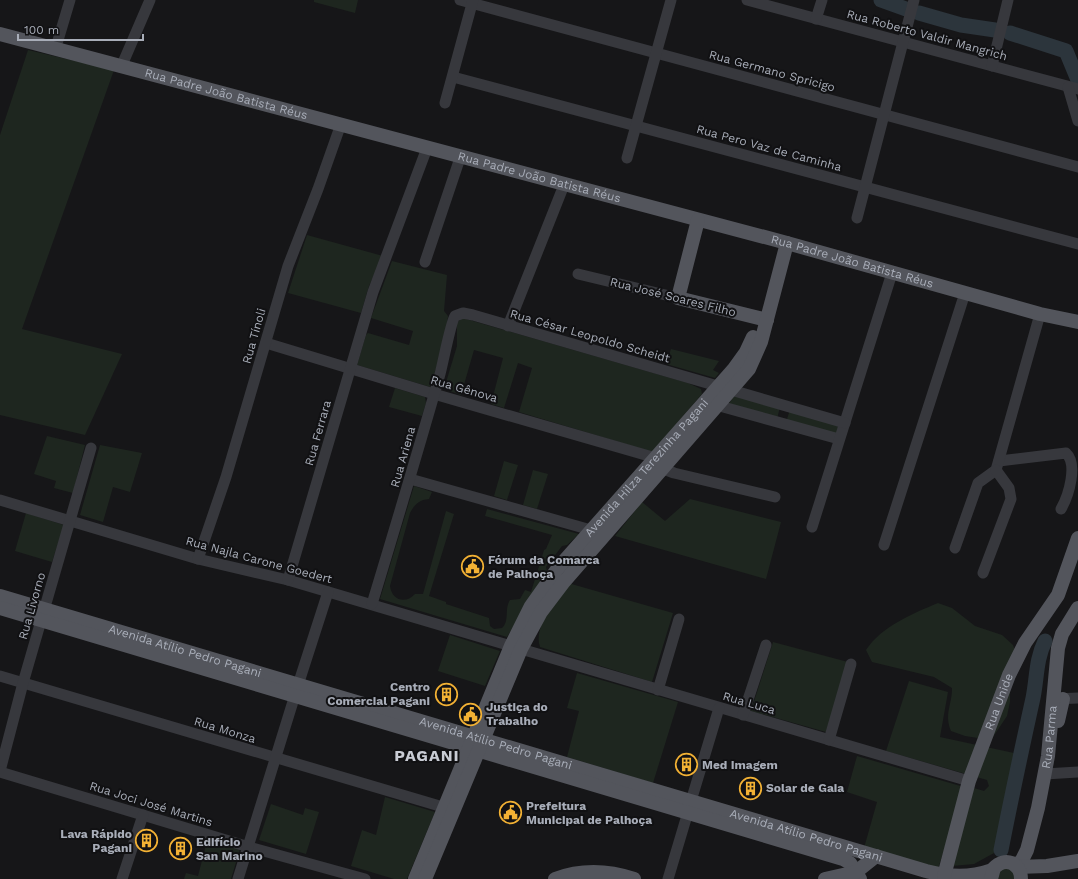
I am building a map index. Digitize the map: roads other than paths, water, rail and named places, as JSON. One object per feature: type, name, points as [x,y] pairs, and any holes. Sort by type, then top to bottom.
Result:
[{"type":"main road","name":"Rua Padre João Batista Réus","points":[[0,34],[56,47],[341,124],[460,158],[787,243],[1040,314],[1078,322]]},
{"type":"main road","points":[[678,298],[698,220]]},
{"type":"main road","name":"Avenida Hilza Terezinha Pagani","points":[[425,879],[476,743],[516,648],[563,583],[582,550],[724,388],[749,369],[753,360],[763,319],[787,243]]},
{"type":"main road","name":"Rua José Soares Filho","points":[[678,298],[763,319]]},
{"type":"main road","name":"Avenida Hilza Terezinha Pagani","points":[[658,464],[716,406],[724,388]]},
{"type":"main road","name":"Rua Unide","points":[[944,876],[969,781],[1009,675],[1024,643],[1058,595],[1078,538]]},
{"type":"main road","points":[[1058,595],[1060,604],[1069,611],[1076,610]]},
{"type":"main road","name":"Avenida Atílio Pedro Pagani","points":[[0,596],[44,615],[689,807],[843,858],[850,863],[858,876]]},
{"type":"main road","name":"Avenida Atílio Pedro Pagani","points":[[0,608],[44,615]]},
{"type":"main road","name":"Rua Parma","points":[[1018,870],[1027,850],[1045,774],[1058,699],[1058,648],[1062,634],[1076,610]]},
{"type":"main road","points":[[1038,623],[1055,626],[1062,634]]},
{"type":"main road","name":"Avenida Hilza Terezinha Pagani","points":[[415,879],[444,807],[476,743]]},
{"type":"main road","name":"Avenida Atílio Pedro Pagani","points":[[689,807],[876,856],[944,876],[965,877],[992,875],[999,864],[1005,862],[1018,870]]},
{"type":"main road","points":[[825,879],[858,876],[876,856]]},
{"type":"main road","points":[[1018,870],[1078,862]]},
{"type":"main road","points":[[555,879],[573,874],[593,872],[614,873],[634,879]]},
{"type":"street","points":[[56,47],[70,0]]},
{"type":"street","points":[[122,65],[150,0]]},
{"type":"street","name":"Rua Germano Spricigo","points":[[460,0],[473,2],[1078,167]]},
{"type":"street","points":[[627,158],[671,0]]},
{"type":"street","name":"Rua Roberto Valdir Mangrich","points":[[747,0],[1073,88]]},
{"type":"street","points":[[816,19],[822,0]]},
{"type":"street","points":[[857,218],[914,0]]},
{"type":"street","points":[[992,66],[1008,0]]},
{"type":"street","points":[[446,103],[473,2]]},
{"type":"street","name":"Rua Pero Vaz de Caminha","points":[[453,76],[1078,244]]},
{"type":"street","points":[[1073,88],[1078,121]]},
{"type":"street","name":"Rua Tínoli","points":[[198,559],[226,477],[288,266],[341,124]]},
{"type":"street","name":"Rua Ferrara","points":[[288,580],[373,292],[427,148]]},
{"type":"street","points":[[425,262],[460,158]]},
{"type":"street","points":[[508,326],[564,185]]},
{"type":"street","points":[[812,527],[892,273]]},
{"type":"street","name":"Rua José Soares Filho","points":[[578,274],[678,298]]},
{"type":"street","points":[[884,545],[965,293]]},
{"type":"street","name":"Rua César Leopoldo Scheidt","points":[[455,316],[463,313],[473,315],[844,423]]},
{"type":"street","points":[[983,573],[1011,499],[998,465],[1040,314]]},
{"type":"street","name":"Rua Ariena","points":[[372,604],[410,479],[448,346],[452,321],[455,316]]},
{"type":"street","name":"Rua Gênova","points":[[266,343],[434,394],[649,456],[658,464],[674,473],[776,498]]},
{"type":"street","points":[[716,406],[839,439]]},
{"type":"street","points":[[780,424],[785,406]]},
{"type":"street","name":"Rua Livorno","points":[[0,771],[23,683],[44,615],[91,448]]},
{"type":"street","points":[[954,548],[978,483],[998,465],[1066,453],[1071,456],[1073,459],[1074,480],[1061,509]]},
{"type":"street","points":[[410,479],[596,534]]},
{"type":"street","name":"Rua Najla Carone Goedert","points":[[0,500],[198,559],[288,580],[372,604],[516,648]]},
{"type":"street","points":[[238,879],[296,690],[328,592]]},
{"type":"street","points":[[658,690],[679,619]]},
{"type":"street","points":[[743,715],[766,645]]},
{"type":"street","name":"Rua Luca","points":[[516,648],[969,781]]},
{"type":"street","points":[[829,740],[851,664]]},
{"type":"street","name":"Rua Monza","points":[[0,676],[444,807]]},
{"type":"street","points":[[1058,699],[1078,698]]},
{"type":"street","points":[[668,879],[719,708]]},
{"type":"street","name":"Rua Joci José Martins","points":[[0,771],[249,847],[334,875],[365,879]]},
{"type":"street","points":[[1045,774],[1078,772]]},
{"type":"street","points":[[122,879],[143,815]]},
{"type":"waterway","points":[[881,0],[906,9]]},
{"type":"waterway","points":[[919,13],[961,25],[995,30]]},
{"type":"waterway","points":[[1010,33],[1066,51],[1078,80]]},
{"type":"waterway","points":[[1001,850],[1033,698],[1038,662],[1045,641]]},
{"type":"place","name":"Fórum da Comarca de Palhoça","points":[[472,567]]},
{"type":"place","name":"Centro Comercial Pagani","points":[[446,694]]},
{"type":"place","name":"Justiça do Trabalho","points":[[471,714]]},
{"type":"place","name":"Med Imagem","points":[[686,765]]},
{"type":"place","name":"Solar de Gaia","points":[[750,788]]},
{"type":"place","name":"Prefeitura Municipal de Palhoça","points":[[510,813]]},
{"type":"place","name":"Lava Rápido Pagani","points":[[147,841]]},
{"type":"place","name":"Edifício San Marino","points":[[181,849]]},
{"type":"district","name":"PAGANI","points":[[427,755]]}]
